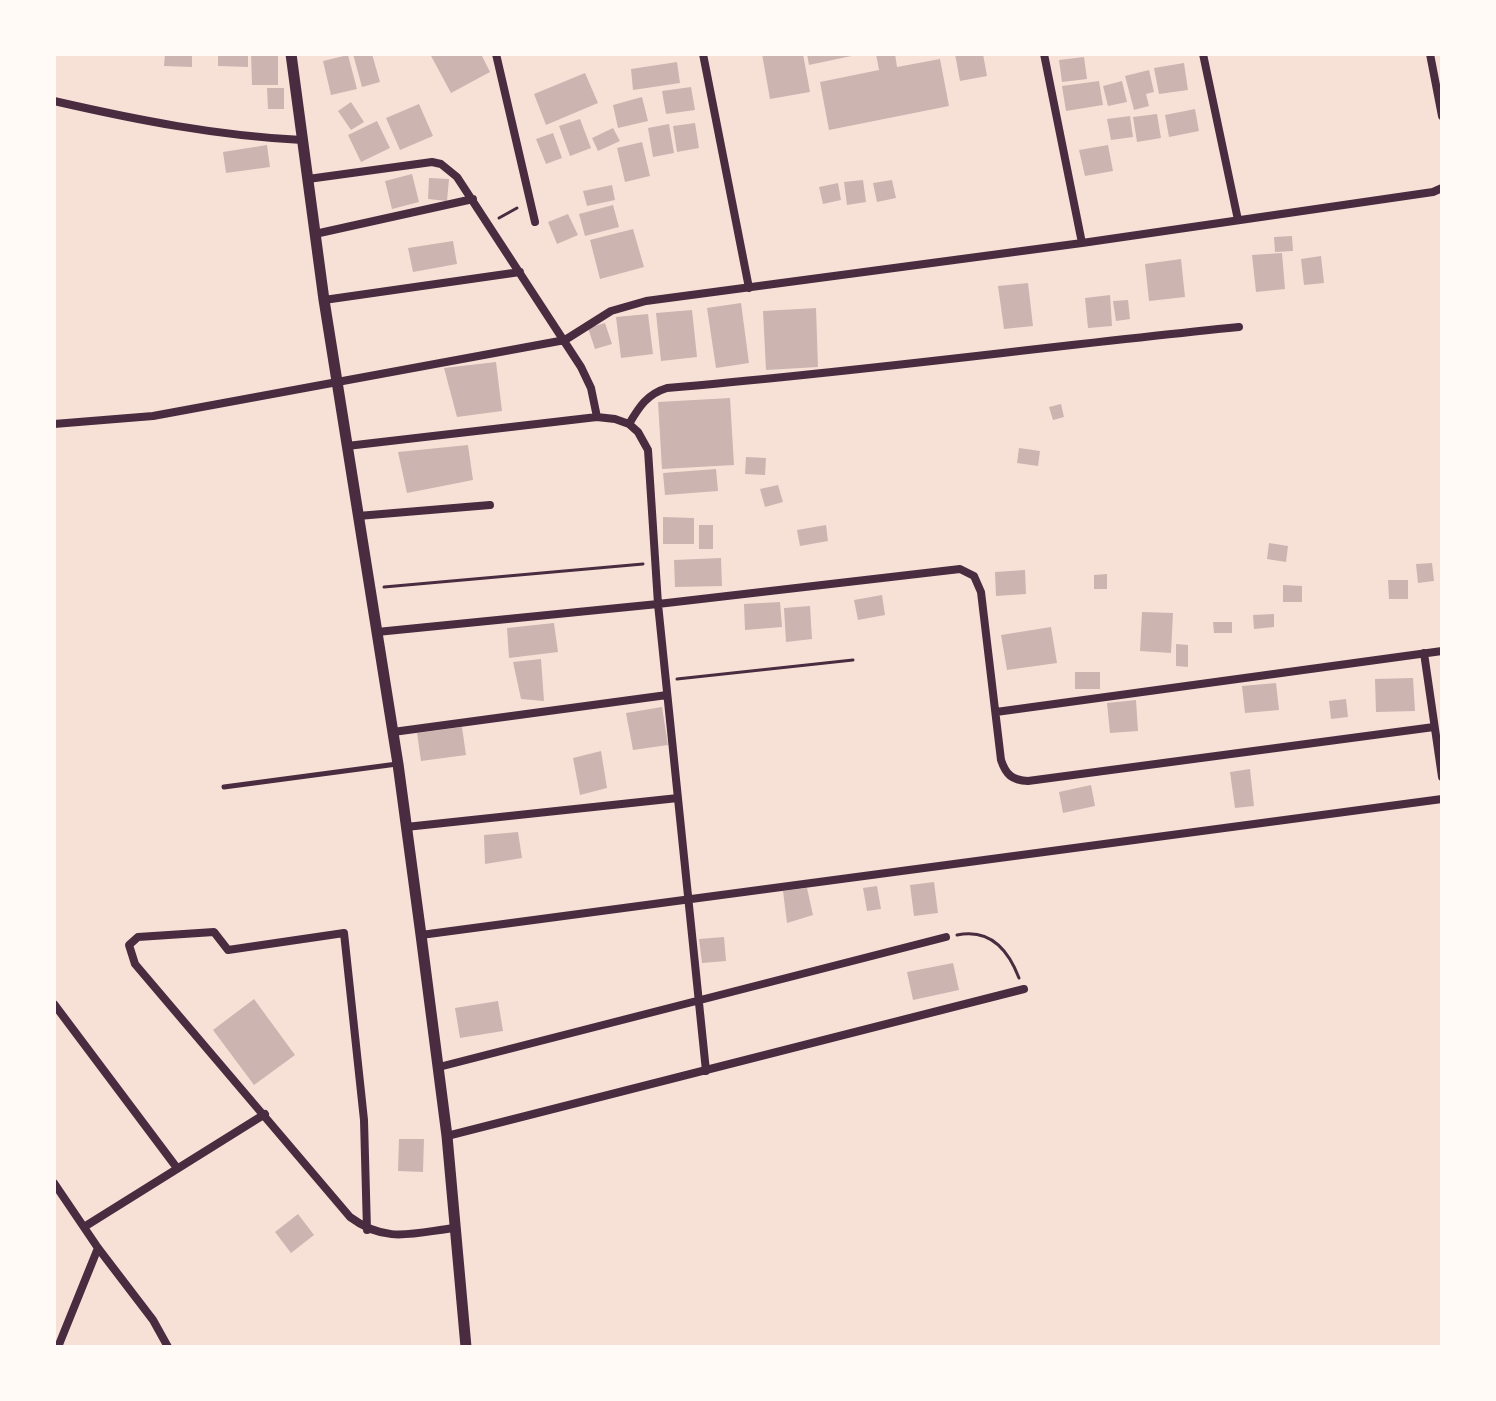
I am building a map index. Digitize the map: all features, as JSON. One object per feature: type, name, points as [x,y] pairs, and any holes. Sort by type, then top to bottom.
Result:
[{"type":"street","points":[[291,54],[336,380],[398,764],[439,1067],[466,1347]]},
{"type":"street","points":[[496,54],[535,222]]},
{"type":"street","points":[[703,54],[749,288]]},
{"type":"street","points":[[1044,54],[1082,243]]},
{"type":"street","points":[[1203,54],[1238,220]]},
{"type":"street","points":[[1430,54],[1442,116]]},
{"type":"street","points":[[54,101],[159,125],[302,140]]},
{"type":"street","points":[[308,179],[432,162],[448,169],[473,199],[565,340],[591,388],[597,417]]},
{"type":"street","points":[[54,424],[153,416],[565,340],[611,311],[646,301],[1082,243],[1433,192],[1442,188]]},
{"type":"street","points":[[315,234],[473,199]]},
{"type":"street","points":[[324,300],[520,272]]},
{"type":"street","points":[[629,424],[647,398],[667,388],[823,375],[1048,346],[1239,327]]},
{"type":"street","points":[[347,446],[597,417],[629,424],[638,432],[648,450],[658,604],[706,1071]]},
{"type":"street","points":[[358,516],[490,505]]},
{"type":"street","points":[[377,632],[658,604],[948,568],[969,571],[981,592],[1004,768],[1016,781],[1434,727]]},
{"type":"street","points":[[996,712],[1442,651]]},
{"type":"street","points":[[1424,653],[1442,777]]},
{"type":"street","points":[[393,732],[667,695]]},
{"type":"street","points":[[406,827],[678,798]]},
{"type":"street","points":[[421,935],[1442,799]]},
{"type":"street","points":[[367,1230],[364,1120],[344,933],[228,950],[214,932],[138,937],[129,945],[135,964],[350,1217],[367,1230],[384,1235],[454,1228]]},
{"type":"street","points":[[439,1067],[946,937]]},
{"type":"street","points":[[447,1136],[1024,989]]},
{"type":"street","points":[[54,1004],[177,1168]]},
{"type":"street","points":[[84,1227],[265,1114]]},
{"type":"street","points":[[54,1183],[98,1248],[153,1320],[168,1347]]},
{"type":"street","points":[[58,1347],[98,1248]]},
{"type":"lane","points":[[224,787],[398,764]]},
{"type":"path","points":[[489,223],[530,201]]},
{"type":"path","points":[[370,588],[655,563]]},
{"type":"path","points":[[666,681],[853,660]]},
{"type":"path","points":[[946,937],[966,933],[986,935],[998,942],[1008,954],[1024,989]]},
{"type":"building","points":[[165,54],[192,54],[192,67],[164,66]]},
{"type":"building","points":[[218,54],[248,54],[248,67],[218,66]]},
{"type":"building","points":[[251,54],[278,54],[278,85],[252,85]]},
{"type":"building","points":[[353,54],[372,54],[380,82],[362,87]]},
{"type":"building","points":[[430,54],[481,54],[490,72],[451,93]]},
{"type":"building","points":[[762,54],[803,54],[810,92],[770,99]]},
{"type":"building","points":[[807,54],[856,54],[856,55],[809,65]]},
{"type":"building","points":[[876,54],[895,54],[897,67],[940,59],[949,106],[829,130],[820,82],[879,70]]},
{"type":"building","points":[[955,54],[983,54],[987,76],[960,81]]},
{"type":"building","points":[[348,55],[357,89],[331,95],[323,61]]},
{"type":"building","points":[[1084,57],[1087,79],[1062,82],[1059,60]]},
{"type":"building","points":[[677,62],[680,83],[633,90],[631,69]]},
{"type":"building","points":[[1184,63],[1188,90],[1159,94],[1154,68]]},
{"type":"building","points":[[1149,70],[1154,92],[1146,94],[1149,106],[1134,110],[1125,76]]},
{"type":"building","points":[[585,73],[598,103],[546,125],[534,94]]},
{"type":"building","points":[[1099,81],[1103,105],[1066,111],[1062,86]]},
{"type":"building","points":[[1122,81],[1127,102],[1108,106],[1103,86]]},
{"type":"building","points":[[691,87],[695,110],[666,114],[662,91]]},
{"type":"building","points":[[267,88],[284,88],[284,109],[268,109]]},
{"type":"building","points":[[642,97],[648,121],[618,128],[613,105]]},
{"type":"building","points":[[351,102],[364,122],[351,130],[338,111]]},
{"type":"building","points":[[419,104],[433,136],[400,150],[386,118]]},
{"type":"building","points":[[1195,109],[1199,131],[1169,137],[1165,115]]},
{"type":"building","points":[[1157,114],[1161,138],[1137,142],[1133,117]]},
{"type":"building","points":[[1130,116],[1133,137],[1111,140],[1107,119]]},
{"type":"building","points":[[580,119],[591,148],[570,156],[559,126]]},
{"type":"building","points":[[377,121],[390,148],[361,162],[348,135]]},
{"type":"building","points":[[695,123],[699,148],[677,152],[673,126]]},
{"type":"building","points":[[669,124],[674,153],[653,157],[648,128]]},
{"type":"building","points":[[613,128],[620,141],[598,151],[592,138]]},
{"type":"building","points":[[553,133],[562,158],[546,164],[536,139]]},
{"type":"building","points":[[642,142],[650,176],[625,182],[617,148]]},
{"type":"building","points":[[267,145],[270,167],[226,173],[223,152]]},
{"type":"building","points":[[1108,145],[1113,171],[1085,176],[1079,150]]},
{"type":"building","points":[[412,174],[419,202],[392,209],[385,181]]},
{"type":"building","points":[[429,178],[449,179],[447,201],[428,199]]},
{"type":"building","points":[[863,180],[866,202],[847,205],[844,182]]},
{"type":"building","points":[[892,180],[896,198],[877,202],[873,183]]},
{"type":"building","points":[[838,183],[841,200],[823,204],[819,187]]},
{"type":"building","points":[[612,185],[615,200],[587,206],[583,191]]},
{"type":"building","points":[[613,205],[619,227],[585,236],[579,214]]},
{"type":"building","points":[[568,214],[578,235],[557,244],[548,222]]},
{"type":"building","points":[[633,229],[644,267],[600,279],[590,240]]},
{"type":"building","points":[[1292,236],[1293,251],[1275,252],[1274,237]]},
{"type":"building","points":[[453,241],[457,264],[413,272],[408,248]]},
{"type":"building","points":[[1282,253],[1285,289],[1256,292],[1252,255]]},
{"type":"building","points":[[1321,256],[1324,283],[1304,285],[1301,259]]},
{"type":"building","points":[[1181,259],[1185,297],[1149,301],[1145,264]]},
{"type":"building","points":[[1028,283],[1033,326],[1004,329],[998,286]]},
{"type":"building","points":[[1110,295],[1112,326],[1088,328],[1085,298]]},
{"type":"building","points":[[1128,300],[1130,319],[1116,321],[1113,301]]},
{"type":"building","points":[[741,303],[749,363],[716,368],[707,308]]},
{"type":"building","points":[[816,308],[818,367],[766,370],[763,311]]},
{"type":"building","points":[[692,310],[697,357],[661,361],[656,313]]},
{"type":"building","points":[[648,314],[653,354],[621,358],[616,317]]},
{"type":"building","points":[[605,323],[612,344],[595,349],[588,328]]},
{"type":"building","points":[[496,362],[502,411],[457,417],[444,368]]},
{"type":"building","points":[[730,398],[734,465],[662,469],[658,402]]},
{"type":"building","points":[[1061,404],[1064,417],[1053,420],[1049,407]]},
{"type":"building","points":[[468,445],[473,480],[407,493],[398,452]]},
{"type":"building","points":[[1019,448],[1040,451],[1038,466],[1017,463]]},
{"type":"building","points":[[746,457],[766,458],[765,475],[745,474]]},
{"type":"building","points":[[716,469],[718,491],[665,495],[663,473]]},
{"type":"building","points":[[778,485],[783,502],[765,507],[760,489]]},
{"type":"building","points":[[663,517],[694,518],[694,544],[663,544]]},
{"type":"building","points":[[699,525],[713,525],[713,549],[699,549]]},
{"type":"building","points":[[826,525],[828,541],[800,546],[797,530]]},
{"type":"building","points":[[1269,543],[1288,546],[1286,562],[1267,559]]},
{"type":"building","points":[[721,558],[722,586],[675,587],[674,560]]},
{"type":"building","points":[[1432,563],[1434,581],[1418,583],[1416,564]]},
{"type":"building","points":[[1025,570],[1026,594],[996,596],[995,572]]},
{"type":"building","points":[[1107,574],[1107,589],[1094,589],[1094,575]]},
{"type":"building","points":[[1388,580],[1408,580],[1408,599],[1389,599]]},
{"type":"building","points":[[1283,585],[1302,586],[1302,602],[1283,602]]},
{"type":"building","points":[[882,595],[885,615],[858,620],[854,600]]},
{"type":"building","points":[[780,602],[782,627],[745,630],[744,604]]},
{"type":"building","points":[[810,606],[812,639],[786,642],[784,608]]},
{"type":"building","points":[[1142,612],[1173,613],[1171,653],[1140,651]]},
{"type":"building","points":[[1274,614],[1274,627],[1254,629],[1253,615]]},
{"type":"building","points":[[1213,622],[1232,622],[1232,633],[1214,633]]},
{"type":"building","points":[[554,623],[558,652],[509,658],[507,628]]},
{"type":"building","points":[[1051,627],[1057,663],[1007,670],[1001,635]]},
{"type":"building","points":[[1176,644],[1188,645],[1188,667],[1176,666]]},
{"type":"building","points":[[541,659],[544,701],[521,699],[513,662]]},
{"type":"building","points":[[1075,672],[1100,672],[1100,689],[1075,689]]},
{"type":"building","points":[[1413,678],[1415,711],[1376,712],[1375,679]]},
{"type":"building","points":[[1276,683],[1279,710],[1245,713],[1242,686]]},
{"type":"building","points":[[1346,699],[1348,717],[1331,719],[1329,701]]},
{"type":"building","points":[[1136,700],[1138,731],[1110,733],[1107,703]]},
{"type":"building","points":[[662,707],[668,745],[633,750],[626,713]]},
{"type":"building","points":[[462,727],[466,755],[421,761],[417,733]]},
{"type":"building","points":[[601,751],[607,788],[580,795],[573,758]]},
{"type":"building","points":[[1250,769],[1254,806],[1235,808],[1230,772]]},
{"type":"building","points":[[1091,785],[1095,806],[1063,813],[1059,792]]},
{"type":"building","points":[[518,832],[522,858],[485,864],[484,835]]},
{"type":"building","points":[[934,882],[938,913],[914,916],[910,885]]},
{"type":"building","points":[[877,886],[881,909],[867,911],[863,888]]},
{"type":"building","points":[[807,888],[813,915],[787,923],[783,891]]},
{"type":"building","points":[[724,937],[726,961],[702,963],[699,939]]},
{"type":"building","points":[[953,963],[959,990],[913,1000],[907,972]]},
{"type":"building","points":[[254,999],[295,1055],[254,1085],[213,1030]]},
{"type":"building","points":[[498,1001],[503,1031],[460,1038],[455,1008]]},
{"type":"building","points":[[399,1139],[424,1139],[423,1172],[398,1171]]},
{"type":"building","points":[[298,1214],[314,1235],[291,1253],[275,1232]]}]
